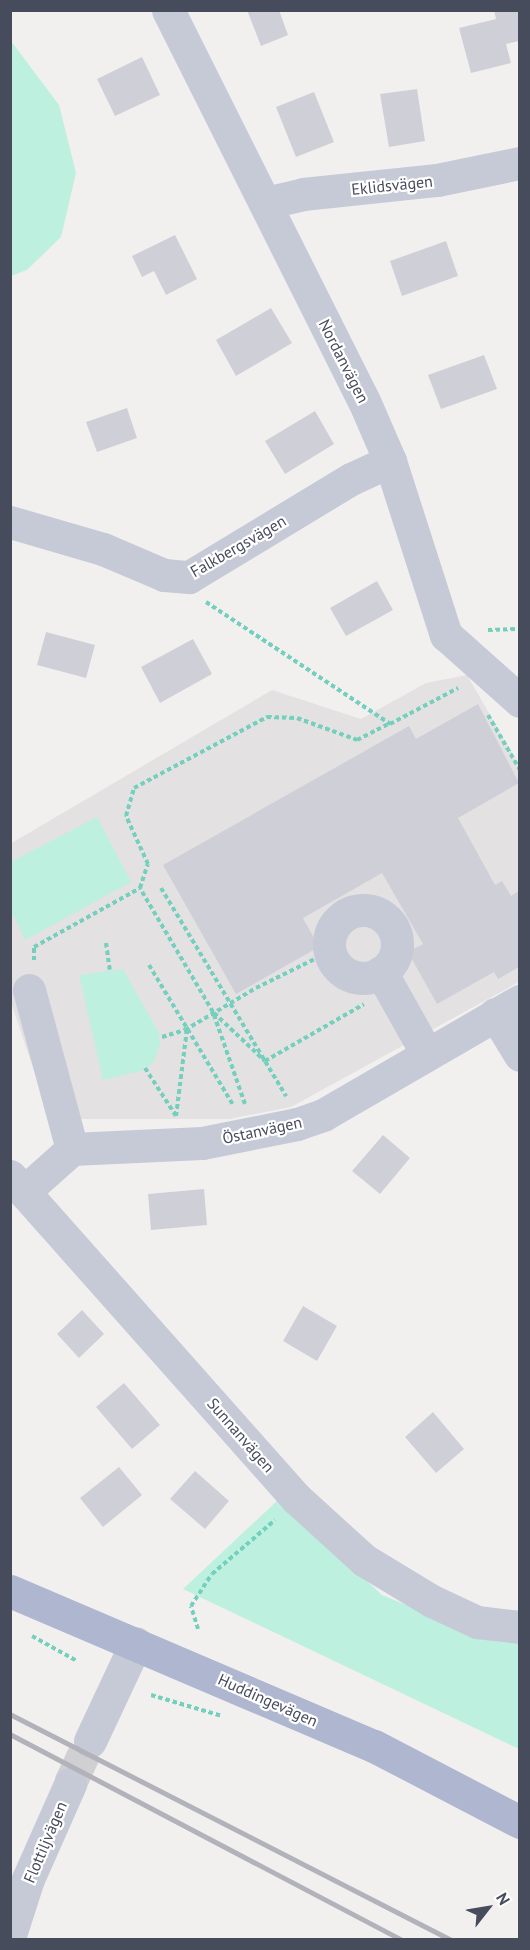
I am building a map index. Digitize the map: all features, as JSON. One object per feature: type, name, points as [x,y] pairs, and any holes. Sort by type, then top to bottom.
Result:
[{"type":"main road","name":"Huddingevägen","points":[[10,1591],[374,1746],[519,1822]]},
{"type":"street","name":"Nordanvägen","points":[[168,10],[335,339],[390,461],[446,635],[519,701]]},
{"type":"street","name":"Eklidsvägen","points":[[265,203],[303,194],[437,180],[519,163]]},
{"type":"street","name":"Falkbergsvägen","points":[[10,522],[103,549],[164,575],[189,578],[351,479],[390,461]]},
{"type":"street","points":[[386,980],[350,975],[341,970],[329,952],[331,930],[346,914],[369,910],[380,914],[388,922],[397,943],[386,980],[428,1054]]},
{"type":"street","points":[[18,1183],[72,1149],[29,990]]},
{"type":"street","points":[[507,1007],[519,1054]]},
{"type":"street","name":"Östanvägen","points":[[72,1149],[202,1143],[251,1122],[302,1123],[323,1115],[507,1007]]},
{"type":"street","name":"Sunnanvägen","points":[[18,1183],[297,1499],[364,1560],[432,1601],[477,1622],[519,1627]]},
{"type":"street","points":[[90,1741],[136,1643]]},
{"type":"street","name":"Flottiljvägen","points":[[10,1935],[28,1879],[69,1784]]},
{"type":"path","points":[[189,578],[198,596],[390,724],[469,682]]},
{"type":"path","points":[[486,711],[519,770]]},
{"type":"path","points":[[34,947],[140,888],[148,864],[126,816],[134,788],[267,717],[297,718],[357,740],[387,725]]},
{"type":"path","points":[[140,888],[213,1012],[251,1122]]},
{"type":"path","points":[[161,888],[302,1123]]},
{"type":"path","points":[[106,943],[110,970]]},
{"type":"path","points":[[162,1037],[187,1029],[213,1012],[329,952]]},
{"type":"path","points":[[149,965],[238,1113],[251,1122]]},
{"type":"path","points":[[265,1061],[386,980]]},
{"type":"path","points":[[213,1012],[265,1061]]},
{"type":"path","points":[[145,1068],[176,1116],[187,1029]]},
{"type":"path","points":[[198,1629],[191,1606],[212,1574],[297,1499]]},
{"type":"path","points":[[21,1630],[77,1661]]},
{"type":"shaded area","points":[[467,675],[519,765],[519,982],[291,1107],[229,1119],[50,1119],[11,1002],[10,844],[272,690],[361,719],[426,683]]},
{"type":"green space","points":[[11,41],[59,105],[76,173],[61,237],[27,270],[11,276]]},
{"type":"green space","points":[[97,817],[131,882],[25,940],[11,910],[11,862]]},
{"type":"green space","points":[[123,969],[159,1033],[160,1044],[154,1062],[141,1071],[103,1080],[79,975]]},
{"type":"green space","points":[[279,1499],[382,1595],[481,1636],[519,1641],[519,1749],[183,1589]]},
{"type":"building","points":[[247,10],[279,10],[288,35],[261,46]]},
{"type":"building","points":[[494,10],[519,10],[519,41],[506,44],[511,63],[471,73],[459,28],[496,19]]},
{"type":"building","points":[[142,57],[160,95],[115,116],[97,79]]},
{"type":"building","points":[[417,89],[425,141],[389,147],[380,94]]},
{"type":"building","points":[[314,92],[334,142],[296,157],[276,107]]},
{"type":"building","points":[[175,235],[197,279],[166,295],[154,271],[142,277],[132,256]]},
{"type":"building","points":[[446,241],[458,276],[402,296],[390,261]]},
{"type":"building","points":[[271,308],[292,343],[236,376],[216,340]]},
{"type":"building","points":[[484,355],[497,389],[441,409],[428,375]]},
{"type":"building","points":[[127,408],[137,438],[97,452],[86,422]]},
{"type":"building","points":[[315,411],[334,444],[285,474],[265,441]]},
{"type":"building","points":[[377,581],[393,610],[346,636],[330,608]]},
{"type":"building","points":[[46,632],[95,645],[86,678],[37,665]]},
{"type":"building","points":[[193,639],[212,674],[160,703],[141,667]]},
{"type":"building","points":[[478,704],[519,783],[458,818],[495,885],[502,881],[511,896],[519,891],[519,967],[498,979],[494,972],[437,1004],[408,952],[423,944],[382,873],[303,918],[319,947],[236,994],[163,865],[409,726],[416,739]]},
{"type":"building","points":[[383,1135],[410,1158],[380,1194],[352,1171]]},
{"type":"building","points":[[204,1189],[207,1225],[151,1230],[148,1194]]},
{"type":"building","points":[[303,1306],[337,1326],[317,1361],[283,1341]]},
{"type":"building","points":[[82,1310],[104,1334],[79,1358],[57,1334]]},
{"type":"building","points":[[124,1383],[160,1425],[132,1449],[96,1407]]},
{"type":"building","points":[[433,1412],[464,1449],[436,1473],[405,1437]]},
{"type":"building","points":[[119,1467],[142,1495],[103,1527],[80,1498]]},
{"type":"building","points":[[195,1471],[229,1501],[205,1529],[170,1499]]},
{"type":"tunnel","points":[[70,1784],[90,1741]]},
{"type":"railway","points":[[10,1714],[452,1940]]},
{"type":"railway","points":[[10,1734],[403,1940]]}]
